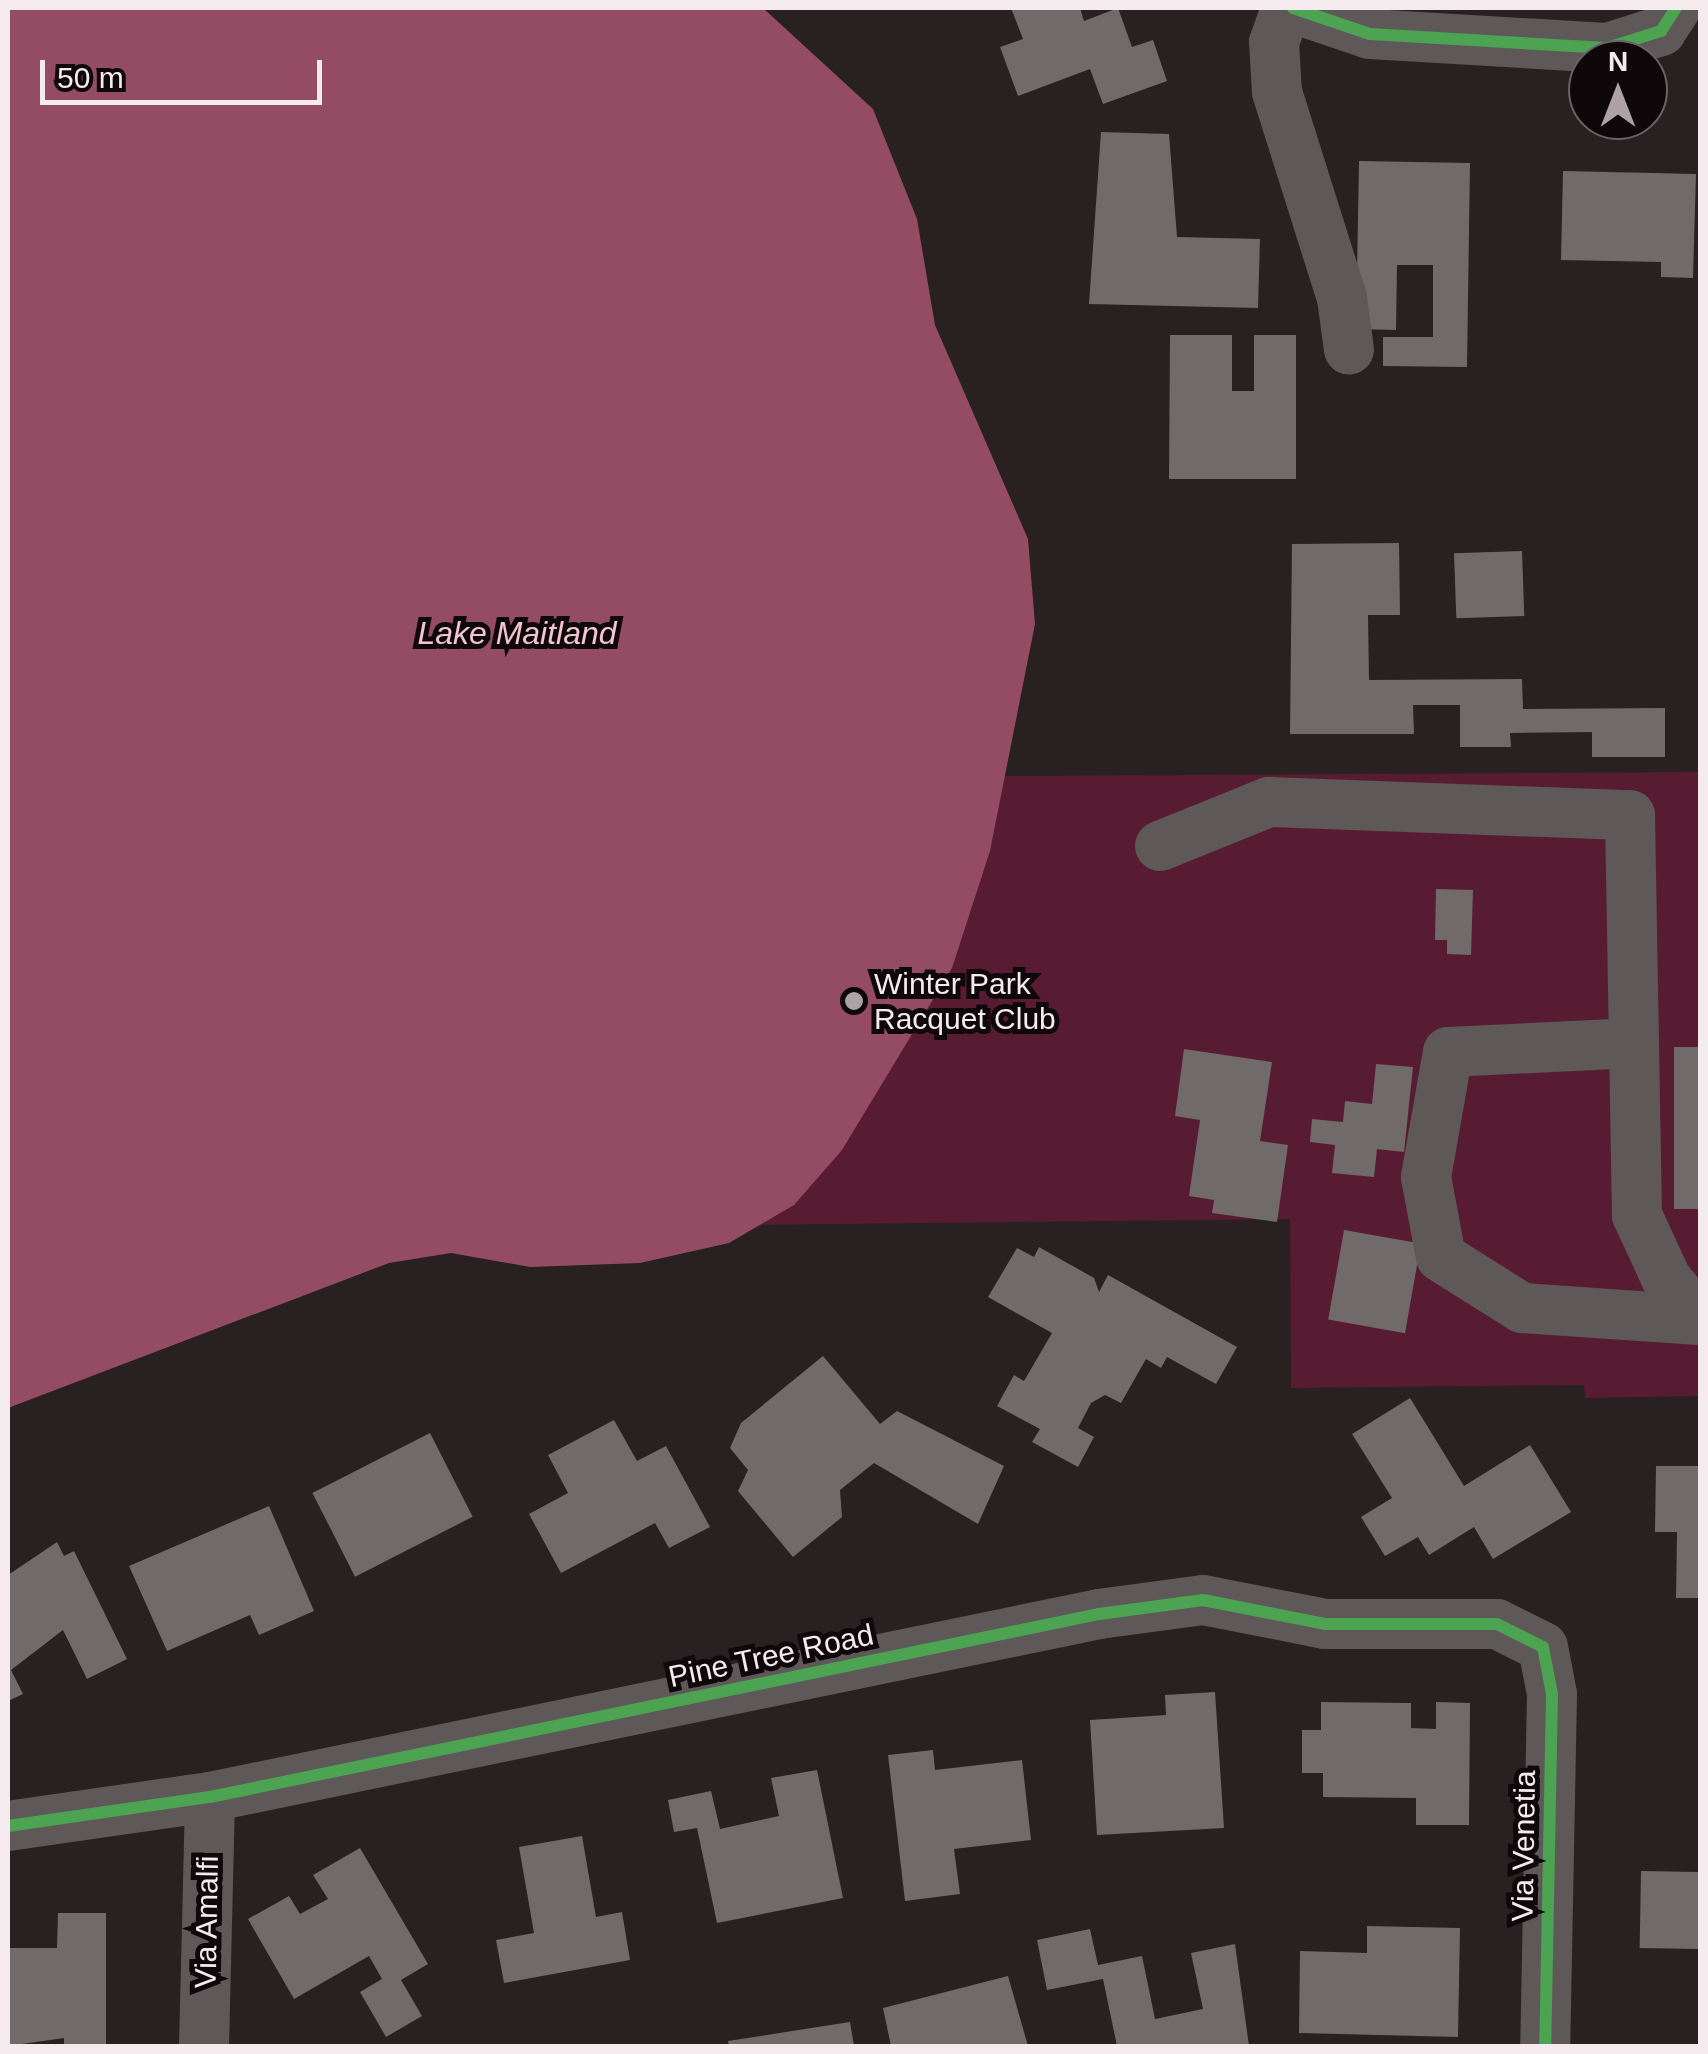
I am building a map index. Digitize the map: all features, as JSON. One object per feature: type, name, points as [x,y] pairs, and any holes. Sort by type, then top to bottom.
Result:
[{"type":"street","points":[[1349,350],[1342,298],[1277,92],[1274,42],[1290,8],[1370,34],[1608,48],[1661,31],[1676,8]]},
{"type":"street","points":[[1160,846],[1269,802],[1630,815],[1637,1215],[1698,1320]]},
{"type":"street","points":[[1634,1043],[1448,1052],[1426,1177],[1440,1257],[1522,1308],[1698,1320]]},
{"type":"street","name":"Pine Tree Road","points":[[8,1826],[210,1797],[1098,1614],[1203,1600],[1326,1624],[1497,1624],[1543,1647]]},
{"type":"street","name":"Via Venetia","points":[[1543,1647],[1552,1694],[1545,2046]]},
{"type":"street","name":"Via Amalfi","points":[[204,2046],[210,1797]]},
{"type":"shaded area","name":"Winter Park Racquet Club","points":[[1700,772],[1700,1396],[1585,1398],[1584,1385],[1291,1388],[1290,1219],[8,1233],[8,782]]},
{"type":"water","name":"Lake Maitland","points":[[8,8],[763,8],[873,109],[917,219],[935,325],[1028,539],[1035,624],[990,851],[952,968],[842,1150],[794,1205],[729,1243],[640,1263],[530,1267],[451,1253],[389,1263],[8,1408]]},
{"type":"building","points":[[1011,8],[1080,8],[1084,21],[1118,8],[1132,47],[1153,40],[1167,81],[1103,104],[1090,69],[1018,96],[1000,47],[1023,39]]},
{"type":"building","points":[[1101,132],[1169,134],[1177,237],[1260,239],[1258,308],[1089,304]]},
{"type":"building","points":[[1359,161],[1470,163],[1467,367],[1383,366],[1383,337],[1433,337],[1433,265],[1397,265],[1396,330],[1356,329]]},
{"type":"building","points":[[1563,171],[1696,174],[1693,278],[1661,277],[1661,262],[1561,260]]},
{"type":"building","points":[[1170,335],[1232,335],[1232,391],[1254,391],[1254,335],[1296,335],[1296,479],[1169,479]]},
{"type":"building","points":[[1399,543],[1400,615],[1368,615],[1369,680],[1522,679],[1523,709],[1665,708],[1665,757],[1592,757],[1592,732],[1510,733],[1511,747],[1460,747],[1460,705],[1413,705],[1414,734],[1290,734],[1292,544]]},
{"type":"building","points":[[1522,551],[1524,616],[1456,618],[1454,553]]},
{"type":"building","points":[[1436,889],[1473,890],[1471,955],[1447,954],[1447,940],[1435,940]]},
{"type":"building","points":[[1674,1047],[1700,1047],[1700,1209],[1674,1209]]},
{"type":"building","points":[[1184,1049],[1272,1062],[1260,1141],[1288,1145],[1277,1222],[1212,1213],[1214,1200],[1189,1196],[1200,1120],[1175,1116]]},
{"type":"building","points":[[1376,1064],[1413,1067],[1404,1152],[1377,1149],[1374,1177],[1332,1173],[1335,1145],[1310,1142],[1312,1119],[1343,1122],[1345,1101],[1372,1104]]},
{"type":"building","points":[[1344,1230],[1421,1244],[1405,1333],[1328,1320]]},
{"type":"building","points":[[1039,1247],[1094,1278],[1099,1292],[1108,1275],[1237,1347],[1216,1384],[1167,1357],[1161,1368],[1146,1359],[1121,1403],[1105,1395],[1091,1403],[1078,1428],[1094,1437],[1078,1467],[1032,1442],[1040,1429],[997,1406],[1014,1375],[1024,1381],[1052,1333],[988,1297],[1017,1248],[1034,1257]]},
{"type":"building","points":[[823,1356],[880,1424],[897,1411],[1004,1466],[978,1524],[874,1463],[840,1490],[842,1517],[793,1557],[738,1491],[748,1470],[730,1448],[741,1423]]},
{"type":"building","points":[[1410,1398],[1464,1486],[1530,1445],[1571,1512],[1493,1559],[1474,1527],[1429,1555],[1418,1537],[1385,1556],[1361,1517],[1392,1498],[1352,1434]]},
{"type":"building","points":[[614,1420],[637,1461],[666,1446],[710,1527],[669,1548],[655,1523],[561,1573],[529,1514],[568,1493],[548,1455]]},
{"type":"building","points":[[430,1433],[473,1517],[355,1577],[312,1493]]},
{"type":"building","points":[[1656,1466],[1700,1466],[1700,1598],[1676,1598],[1677,1532],[1655,1532]]},
{"type":"building","points":[[269,1506],[314,1611],[259,1635],[250,1615],[167,1651],[129,1566]]},
{"type":"building","points":[[57,1542],[64,1556],[74,1551],[127,1659],[87,1679],[63,1630],[11,1670],[23,1694],[8,1701],[8,1575]]},
{"type":"building","points":[[1215,1692],[1224,1828],[1097,1835],[1090,1720],[1166,1715],[1165,1695]]},
{"type":"building","points":[[1321,1702],[1411,1703],[1411,1728],[1436,1729],[1436,1702],[1470,1703],[1469,1825],[1416,1825],[1416,1798],[1323,1797],[1323,1773],[1302,1773],[1302,1730],[1321,1730]]},
{"type":"building","points":[[933,1750],[935,1770],[1022,1760],[1031,1840],[954,1849],[960,1894],[905,1901],[888,1755]]},
{"type":"building","points":[[817,1770],[843,1898],[717,1923],[697,1828],[674,1832],[668,1800],[711,1791],[720,1829],[779,1816],[771,1778]]},
{"type":"building","points":[[582,1836],[596,1917],[622,1912],[630,1960],[504,1983],[496,1940],[534,1933],[519,1847]]},
{"type":"building","points":[[360,1848],[428,1964],[401,1980],[422,2016],[386,2037],[360,1992],[382,1979],[369,1956],[294,1999],[248,1919],[289,1896],[300,1914],[328,1899],[313,1875]]},
{"type":"building","points":[[1641,1871],[1700,1872],[1699,1949],[1640,1948]]},
{"type":"building","points":[[58,1913],[106,1913],[106,2046],[64,2046],[64,2038],[8,2046],[8,1948],[57,1948]]},
{"type":"building","points":[[1367,1926],[1460,1928],[1458,2037],[1299,2033],[1300,1951],[1367,1953]]},
{"type":"building","points":[[1090,1929],[1098,1965],[1142,1956],[1155,2019],[1203,2009],[1191,1953],[1235,1944],[1249,2046],[1117,2046],[1103,1979],[1047,1990],[1037,1940]]},
{"type":"building","points":[[1008,1976],[1028,2046],[891,2046],[883,2008]]},
{"type":"building","points":[[850,2022],[854,2046],[729,2046],[728,2041]]},
{"type":"cycle path","points":[[1293,8],[1370,34],[1607,48],[1661,31],[1676,8]]},
{"type":"cycle path","points":[[8,1826],[210,1797],[1099,1614],[1203,1600],[1325,1624],[1497,1624],[1543,1647],[1552,1694],[1545,2046]]},
{"type":"place","name":"Winter Park Racquet Club","points":[[854,1001]]}]
